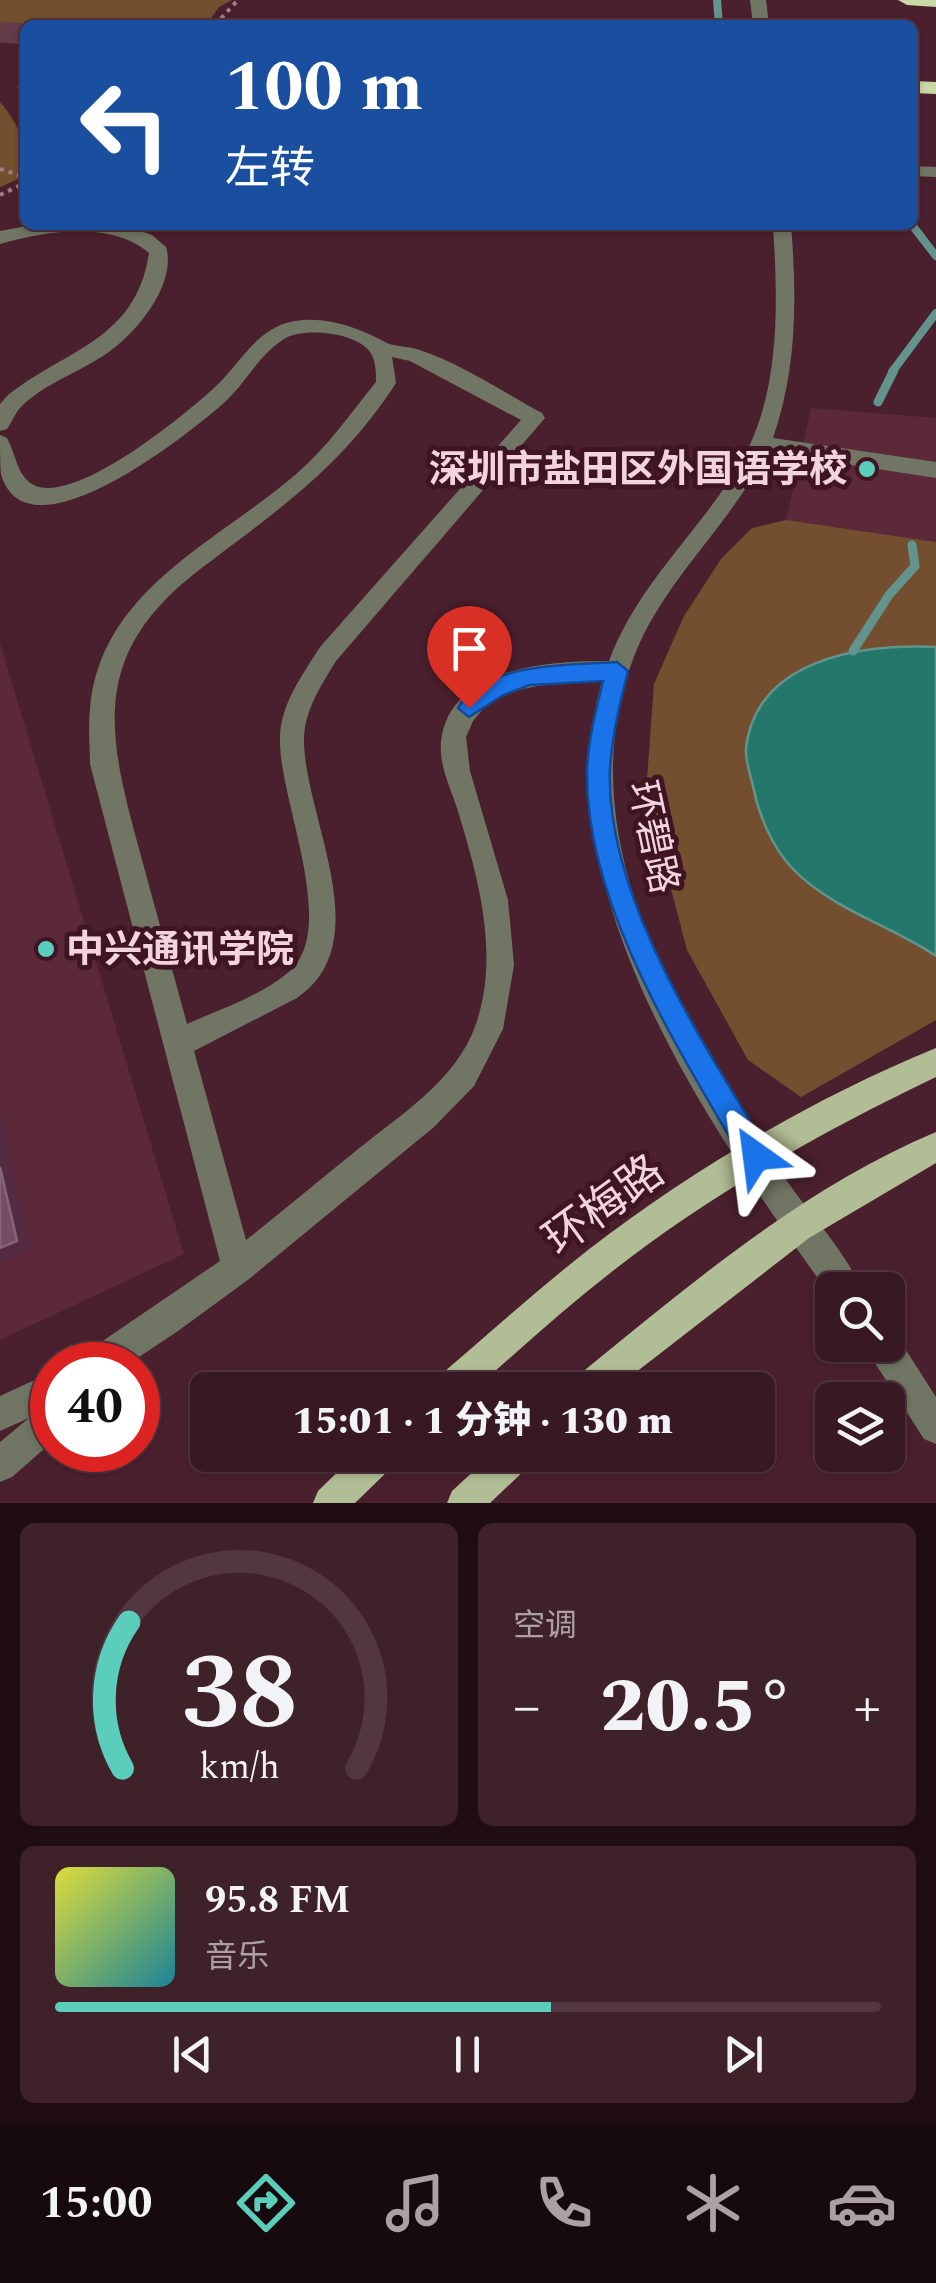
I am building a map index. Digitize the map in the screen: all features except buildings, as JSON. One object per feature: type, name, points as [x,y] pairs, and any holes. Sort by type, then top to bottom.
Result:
[{"type":"highway","points":[[907,0],[936,2]]},
{"type":"main road","name":"环梅路","points":[[470,1372],[622,1244],[756,1156],[936,1062]]},
{"type":"main road","points":[[609,1372],[723,1280],[872,1182],[936,1147]]},
{"type":"main road","points":[[330,1503],[362,1472]]},
{"type":"main road","points":[[464,1503],[498,1472]]},
{"type":"street","points":[[0,238],[14,232],[127,230],[146,236],[159,251],[153,287],[130,319],[106,344],[20,396],[3,410],[0,424]]},
{"type":"street","name":"环碧路","points":[[782,230],[784,330],[761,442],[718,512],[656,592],[617,671],[605,716],[599,771],[604,826],[617,881],[664,999],[756,1156],[833,1272]]},
{"type":"street","points":[[0,443],[13,480],[38,497],[61,496],[102,479],[152,449],[200,413],[274,336],[291,328],[312,326],[362,336],[380,348],[415,355],[535,418],[328,654],[302,697],[292,732],[292,758],[319,873],[318,960],[301,979],[178,1044]]},
{"type":"street","points":[[238,1268],[103,764],[98,719],[106,676],[118,644],[152,598],[178,572],[304,480],[386,383],[386,365],[380,348]]},
{"type":"street","points":[[761,442],[793,451],[936,470]]},
{"type":"street","points":[[144,1342],[443,1098],[474,1059],[486,1033],[500,980],[501,936],[492,883],[453,752],[459,723],[480,697],[512,682],[580,670],[617,671]]},
{"type":"street","points":[[136,1342],[161,1327]]},
{"type":"street","points":[[894,1362],[936,1427]]},
{"type":"street","points":[[0,1414],[30,1400]]},
{"type":"street","points":[[0,1465],[30,1439]]},
{"type":"path","points":[[220,20],[238,0]]},
{"type":"path","points":[[20,72],[20,99]]},
{"type":"shaded area","points":[[0,0],[232,0],[219,7],[210,20],[20,20],[20,36],[0,42]]},
{"type":"shaded area","points":[[0,102],[20,136],[20,178],[0,187]]},
{"type":"shaded area","name":"深圳市盐田区外国语学校","points":[[811,408],[936,418],[936,542],[786,520]]},
{"type":"shaded area","points":[[786,520],[936,542],[936,1020],[801,1097],[748,1060],[687,950],[646,793],[654,684],[684,616],[721,559],[752,528]]},
{"type":"shaded area","name":"中兴通讯学院","points":[[0,643],[184,1254],[0,1340]]},
{"type":"shaded area","points":[[936,647],[936,956],[824,895],[792,868],[762,818],[746,748],[754,718],[770,694],[791,676],[846,654]]},
{"type":"waterway","points":[[717,0],[719,20]]},
{"type":"waterway","points":[[916,230],[936,256]]},
{"type":"waterway","points":[[892,372],[936,313]]},
{"type":"waterway","points":[[878,402],[894,370]]},
{"type":"waterway","points":[[853,651],[889,595],[915,566],[912,545]]},
{"type":"tunnel","points":[[0,32],[20,34]]},
{"type":"place","name":"深圳市盐田区外国语学校","points":[[867,469]]},
{"type":"place","name":"中兴通讯学院","points":[[46,949]]},
{"type":"route","points":[[469,708],[495,688],[530,676],[580,670],[617,671],[605,716],[599,771],[604,826],[617,881],[664,999],[756,1156]]}]
